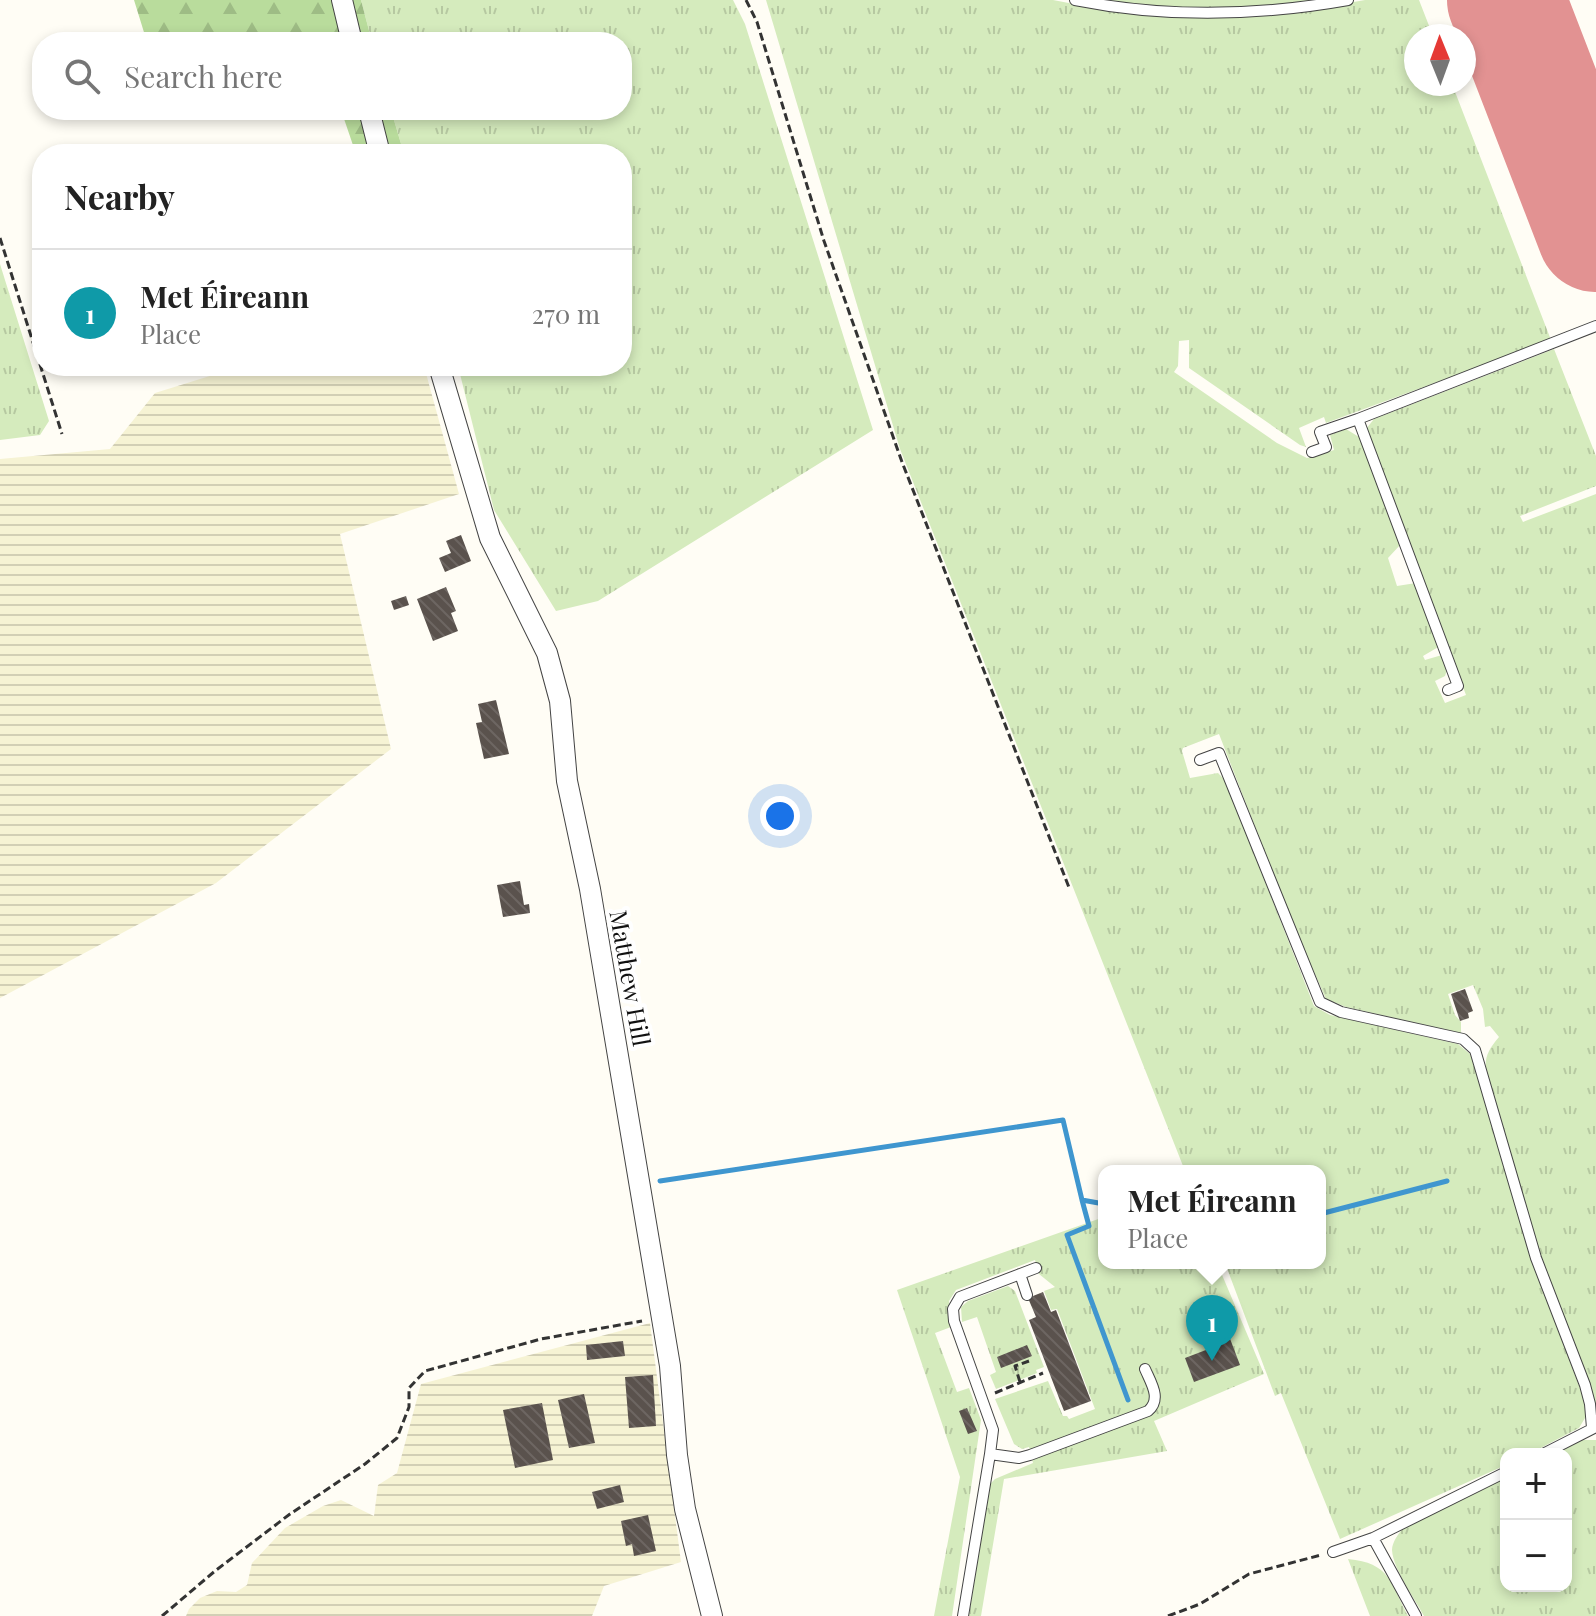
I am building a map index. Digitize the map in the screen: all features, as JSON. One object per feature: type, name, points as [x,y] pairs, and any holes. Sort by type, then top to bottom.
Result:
[{"type":"street","points":[[342,0],[350,32]]},
{"type":"street","points":[[372,120],[378,144]]},
{"type":"street","name":"Matthew Hill","points":[[442,376],[490,538],[547,653],[560,701],[567,781],[590,889],[670,1366],[685,1509],[712,1616]]},
{"type":"lane","points":[[1075,0],[1156,11],[1214,13],[1252,13],[1348,0]]},
{"type":"lane","points":[[1312,452],[1326,447],[1320,432],[1596,326]]},
{"type":"lane","points":[[1358,419],[1458,686],[1448,690]]},
{"type":"lane","points":[[1200,760],[1219,753],[1320,1002],[1341,1012],[1463,1039],[1475,1050],[1536,1258],[1588,1395],[1594,1428],[1555,1448]]},
{"type":"lane","points":[[963,1616],[993,1430],[954,1321],[955,1303],[960,1297],[1036,1268]]},
{"type":"lane","points":[[1020,1274],[1027,1295]]},
{"type":"lane","points":[[990,1454],[1019,1458],[1148,1411],[1156,1397],[1145,1369]]},
{"type":"lane","points":[[1333,1552],[1373,1538],[1500,1475]]},
{"type":"lane","points":[[1373,1538],[1416,1616]]},
{"type":"path","points":[[746,0],[757,22],[824,241],[902,462],[1070,890]]},
{"type":"path","points":[[0,238],[32,339]]},
{"type":"path","points":[[44,376],[62,434]]},
{"type":"path","points":[[162,1616],[215,1571],[397,1438],[409,1407],[409,1388],[425,1371],[541,1339],[662,1318]]},
{"type":"path","points":[[1021,1382],[1015,1366],[1029,1361]]},
{"type":"path","points":[[976,1381],[986,1377],[992,1394],[1043,1373]]},
{"type":"path","points":[[1168,1616],[1200,1604],[1249,1574],[1333,1552]]},
{"type":"shaded area","points":[[210,376],[427,376],[459,494],[340,534],[391,749],[216,883],[0,998],[0,459],[110,449],[155,393]]},
{"type":"shaded area","points":[[650,1323],[681,1562],[604,1586],[592,1616],[186,1616],[200,1598],[217,1591],[236,1592],[247,1585],[252,1563],[285,1528],[323,1506],[341,1500],[374,1516],[378,1485],[397,1473],[421,1384]]},
{"type":"green space","points":[[134,0],[361,0],[369,32],[144,32]]},
{"type":"green space","points":[[361,0],[733,0],[745,24],[873,430],[598,601],[556,611],[494,510],[460,376],[632,376],[632,144],[401,144],[394,120],[632,120],[632,32],[369,32]]},
{"type":"green space","points":[[766,0],[1053,0],[1100,9],[1314,9],[1365,0],[1419,0],[1428,24],[1404,24],[1404,96],[1457,96],[1551,340],[1326,423],[1324,417],[1299,428],[1306,447],[1189,368],[1189,340],[1179,341],[1178,366],[1174,372],[1277,443],[1307,458],[1334,450],[1330,435],[1346,429],[1359,437],[1401,544],[1388,558],[1397,586],[1416,583],[1440,646],[1423,656],[1425,660],[1442,655],[1448,667],[1445,676],[1435,681],[1445,703],[1466,695],[1366,429],[1374,419],[1554,349],[1596,456],[1596,486],[1520,516],[1523,522],[1596,494],[1596,1410],[1546,1277],[1488,1079],[1487,1057],[1499,1037],[1490,1026],[1485,1027],[1483,1009],[1473,985],[1448,994],[1455,1015],[1461,1022],[1461,1033],[1346,1007],[1326,999],[1294,927],[1219,734],[1183,748],[1190,778],[1218,773],[1225,780],[1314,1006],[1330,1015],[1458,1044],[1470,1054],[1485,1092],[1536,1272],[1586,1404],[1585,1418],[1579,1428],[1541,1448],[1500,1448],[1500,1468],[1340,1539],[1281,1393],[1275,1396],[1227,1269],[1326,1269],[1326,1165],[1183,1165],[900,449]]},
{"type":"green space","points":[[1094,0],[1327,0],[1253,9],[1167,8]]},
{"type":"green space","points":[[344,120],[394,120],[401,144],[353,144]]},
{"type":"green space","points":[[0,264],[32,367],[32,376],[35,376],[49,421],[40,435],[0,440]]},
{"type":"green space","points":[[1098,1219],[1098,1269],[1220,1269],[1264,1374],[1154,1421],[1167,1451],[1004,1479],[981,1616],[969,1616],[989,1485],[995,1479],[1033,1463],[1029,1447],[1022,1449],[1014,1444],[995,1399],[1048,1381],[1063,1416],[1069,1419],[1095,1409],[1057,1309],[1051,1310],[1044,1291],[1055,1287],[1039,1274],[1035,1260],[956,1290],[949,1301],[951,1327],[935,1333],[957,1392],[969,1388],[981,1420],[952,1616],[934,1616],[960,1477],[897,1290]]},
{"type":"green space","points":[[1008,1286],[1015,1291],[1044,1367],[1036,1370],[1037,1373],[996,1389],[990,1375],[996,1372],[977,1317],[962,1322],[961,1307],[968,1301]]},
{"type":"green space","points":[[1580,1440],[1596,1440],[1596,1616],[1424,1616],[1393,1558],[1396,1538],[1404,1527],[1500,1480],[1500,1592],[1572,1592],[1572,1448],[1564,1448]]},
{"type":"green space","points":[[1348,1559],[1362,1561],[1381,1570],[1408,1616],[1370,1616]]},
{"type":"building","points":[[461,535],[471,561],[445,572],[439,558],[451,553],[446,541]]},
{"type":"building","points":[[446,587],[456,611],[451,613],[458,631],[433,641],[417,599]]},
{"type":"building","points":[[406,596],[409,605],[394,610],[391,601]]},
{"type":"building","points":[[496,700],[509,754],[484,759],[476,723],[482,722],[478,704]]},
{"type":"building","points":[[520,881],[524,905],[529,904],[530,913],[503,917],[497,885]]},
{"type":"building","points":[[1465,989],[1473,1011],[1468,1013],[1469,1018],[1460,1021],[1451,994]]},
{"type":"building","points":[[1043,1292],[1051,1312],[1056,1310],[1091,1401],[1064,1411],[1029,1320],[1036,1317],[1028,1298]]},
{"type":"building","points":[[1229,1336],[1240,1365],[1194,1382],[1185,1358],[1219,1345],[1217,1341]]},
{"type":"building","points":[[623,1341],[625,1356],[587,1360],[586,1345]]},
{"type":"building","points":[[1027,1345],[1032,1356],[1001,1368],[997,1357]]},
{"type":"building","points":[[653,1375],[656,1426],[629,1428],[625,1377]]},
{"type":"building","points":[[584,1394],[595,1443],[569,1448],[558,1400]]},
{"type":"building","points":[[542,1403],[553,1460],[515,1468],[503,1410]]},
{"type":"building","points":[[967,1408],[977,1431],[968,1434],[959,1411]]},
{"type":"building","points":[[620,1485],[624,1502],[597,1509],[592,1492]]},
{"type":"building","points":[[648,1515],[656,1551],[634,1556],[632,1544],[626,1546],[621,1521]]},
{"type":"waterway","points":[[660,1181],[1063,1120],[1082,1200]]},
{"type":"waterway","points":[[1326,1212],[1447,1181]]},
{"type":"waterway","points":[[1098,1203],[1082,1200],[1089,1226],[1067,1235],[1128,1400]]},
{"type":"runway","points":[[1506,0],[1596,233]]},
{"type":"place","name":"Met Éireann","points":[[1212,1361]]}]
